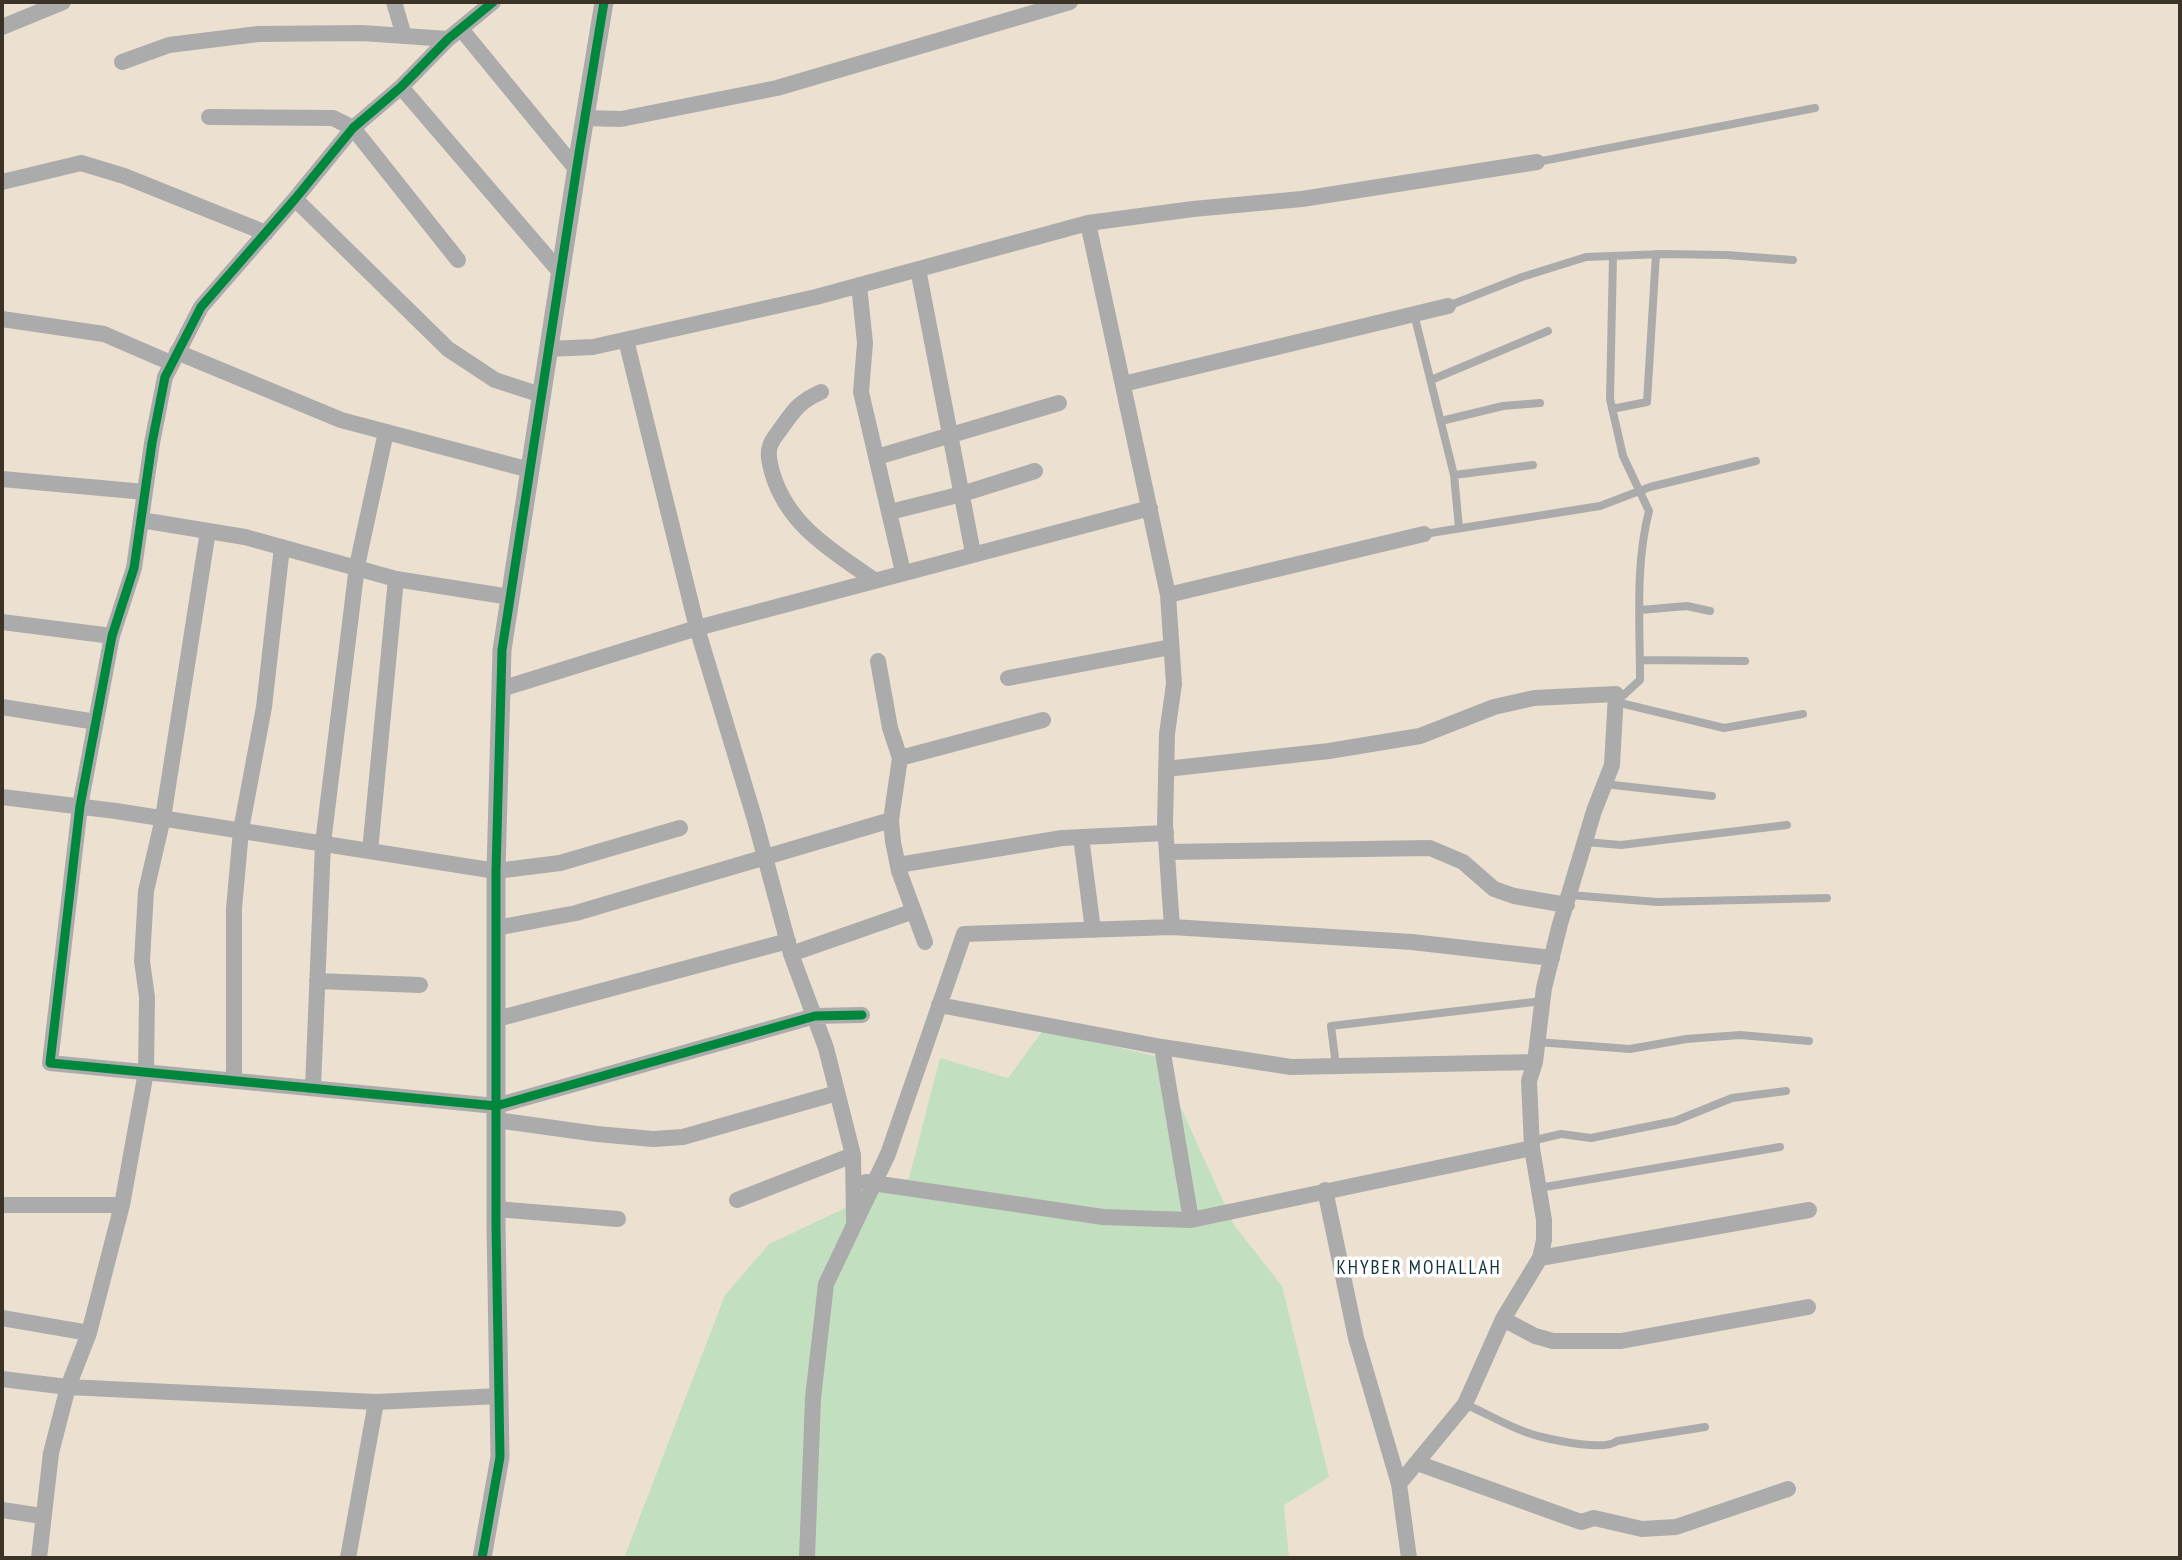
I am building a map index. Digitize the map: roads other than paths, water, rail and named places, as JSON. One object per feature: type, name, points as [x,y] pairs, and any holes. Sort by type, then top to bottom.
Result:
[{"type":"street","points":[[2,27],[63,2]]},
{"type":"street","points":[[394,2],[404,36]]},
{"type":"street","points":[[493,2],[454,34],[401,87],[353,128],[201,307],[164,377],[134,568],[112,636],[80,806],[50,1063],[313,1088],[496,1113],[611,1135],[653,1139],[683,1137],[837,1093]]},
{"type":"street","points":[[482,1558],[500,1457],[496,1209],[496,871],[502,650],[604,2]]},
{"type":"street","points":[[584,118],[621,119],[777,88],[1070,2]]},
{"type":"street","points":[[122,62],[169,46],[258,34],[454,34]]},
{"type":"street","points":[[454,34],[576,169]]},
{"type":"street","points":[[401,87],[560,272]]},
{"type":"street","points":[[209,117],[332,118],[353,128],[458,260]]},
{"type":"street","points":[[548,349],[593,347],[626,340],[859,285],[1088,223],[1193,209],[1302,199],[1537,162]]},
{"type":"street","points":[[2,182],[81,163],[124,176],[266,233]]},
{"type":"street","points":[[295,199],[448,349],[495,380],[541,395]]},
{"type":"street","points":[[1088,223],[1168,595],[1174,684],[1167,734],[1166,769],[1166,833],[1172,927]]},
{"type":"street","points":[[918,269],[973,553]]},
{"type":"street","points":[[859,285],[865,343],[861,392],[903,572]]},
{"type":"street","points":[[1124,384],[1448,306]]},
{"type":"street","points":[[2,319],[104,334],[341,420],[530,470]]},
{"type":"street","points":[[626,340],[697,628],[790,947],[826,1048],[853,1155],[854,1223]]},
{"type":"street","points":[[821,392],[804,399],[770,445],[769,459],[773,476],[803,527],[814,538],[874,580]]},
{"type":"street","points":[[877,457],[1059,403]]},
{"type":"street","points":[[313,1088],[323,843],[357,566],[386,432]]},
{"type":"street","points":[[890,512],[962,494],[1035,471]]},
{"type":"street","points":[[2,479],[145,492]]},
{"type":"street","points":[[501,689],[697,628],[1150,508]]},
{"type":"street","points":[[141,520],[245,537],[396,579],[510,597]]},
{"type":"street","points":[[39,1558],[51,1454],[68,1387],[89,1333],[122,1205],[146,1072],[147,997],[142,961],[146,891],[163,818],[208,531]]},
{"type":"street","points":[[1168,595],[1424,534]]},
{"type":"street","points":[[234,1081],[234,909],[241,831],[264,707],[282,547]]},
{"type":"street","points":[[370,851],[396,579]]},
{"type":"street","points":[[2,622],[112,636]]},
{"type":"street","points":[[1008,678],[1171,647]]},
{"type":"street","points":[[878,661],[890,728],[900,758],[891,820],[898,865],[925,942]]},
{"type":"street","points":[[1166,769],[1329,751],[1420,736],[1494,708],[1534,698],[1616,694],[1612,765],[1552,957],[1542,1001],[1535,1062],[1529,1081],[1532,1144],[1544,1220],[1540,1258],[1503,1319],[1465,1404],[1399,1484]]},
{"type":"street","points":[[2,707],[96,722]]},
{"type":"street","points":[[900,758],[1043,720]]},
{"type":"street","points":[[2,797],[163,818],[496,871],[560,863],[680,828]]},
{"type":"street","points":[[496,928],[576,913],[765,855],[891,820]]},
{"type":"street","points":[[898,865],[1062,838],[1166,833]]},
{"type":"street","points":[[1081,837],[1093,930]]},
{"type":"street","points":[[1167,852],[1430,848],[1463,862],[1494,889],[1514,896],[1568,900]]},
{"type":"street","points":[[498,1019],[790,947],[914,911]]},
{"type":"street","points":[[807,1558],[813,1398],[826,1284],[888,1154],[964,934],[1172,927],[1412,942],[1552,957]]},
{"type":"street","points":[[317,981],[420,985]]},
{"type":"street","points":[[939,1005],[1161,1047],[1291,1067],[1535,1062]]},
{"type":"street","points":[[496,1113],[814,1016],[862,1015]]},
{"type":"street","points":[[1161,1047],[1191,1220]]},
{"type":"street","points":[[853,1180],[1103,1217],[1191,1220],[1532,1144]]},
{"type":"street","points":[[737,1199],[853,1155]]},
{"type":"street","points":[[1325,1190],[1356,1338],[1399,1484],[1409,1558]]},
{"type":"street","points":[[2,1205],[122,1205]]},
{"type":"street","points":[[496,1209],[618,1219]]},
{"type":"street","points":[[1540,1258],[1809,1210]]},
{"type":"street","points":[[1503,1319],[1535,1336],[1553,1340],[1620,1341],[1808,1307]]},
{"type":"street","points":[[2,1318],[89,1333]]},
{"type":"street","points":[[2,1378],[68,1387],[376,1402],[499,1396]]},
{"type":"street","points":[[348,1558],[376,1402]]},
{"type":"street","points":[[1417,1463],[1581,1522],[1594,1518],[1642,1529],[1675,1527],[1788,1489]]},
{"type":"street","points":[[2,1510],[42,1516]]},
{"type":"lane","points":[[1537,162],[1815,108]]},
{"type":"lane","points":[[1612,409],[1647,402],[1656,254]]},
{"type":"lane","points":[[1448,306],[1522,277],[1586,257],[1726,255],[1793,260]]},
{"type":"lane","points":[[1613,256],[1610,399],[1623,456],[1649,510],[1643,532],[1640,680],[1616,702]]},
{"type":"lane","points":[[1414,314],[1454,475],[1459,528]]},
{"type":"lane","points":[[1431,380],[1548,331]]},
{"type":"lane","points":[[1441,421],[1503,406],[1540,403]]},
{"type":"lane","points":[[1424,534],[1600,506],[1639,491],[1756,461]]},
{"type":"lane","points":[[1454,475],[1533,465]]},
{"type":"lane","points":[[1640,610],[1687,606],[1710,611]]},
{"type":"lane","points":[[1640,660],[1745,661]]},
{"type":"lane","points":[[1616,702],[1724,728],[1803,714]]},
{"type":"lane","points":[[1604,784],[1712,796]]},
{"type":"lane","points":[[1586,842],[1621,845],[1787,825]]},
{"type":"lane","points":[[1568,900],[1657,902],[1827,898]]},
{"type":"lane","points":[[1336,1066],[1331,1026],[1542,1001]]},
{"type":"lane","points":[[1537,1042],[1630,1049],[1686,1039],[1740,1035],[1809,1041]]},
{"type":"lane","points":[[1532,1144],[1561,1135],[1591,1138],[1675,1121],[1732,1098],[1786,1091]]},
{"type":"lane","points":[[1539,1188],[1780,1147]]},
{"type":"lane","points":[[1465,1404],[1540,1437],[1590,1445],[1612,1445],[1617,1441],[1705,1427]]},
{"type":"district","name":"KHYBER MOHALLAH","points":[[1419,1269]]}]
